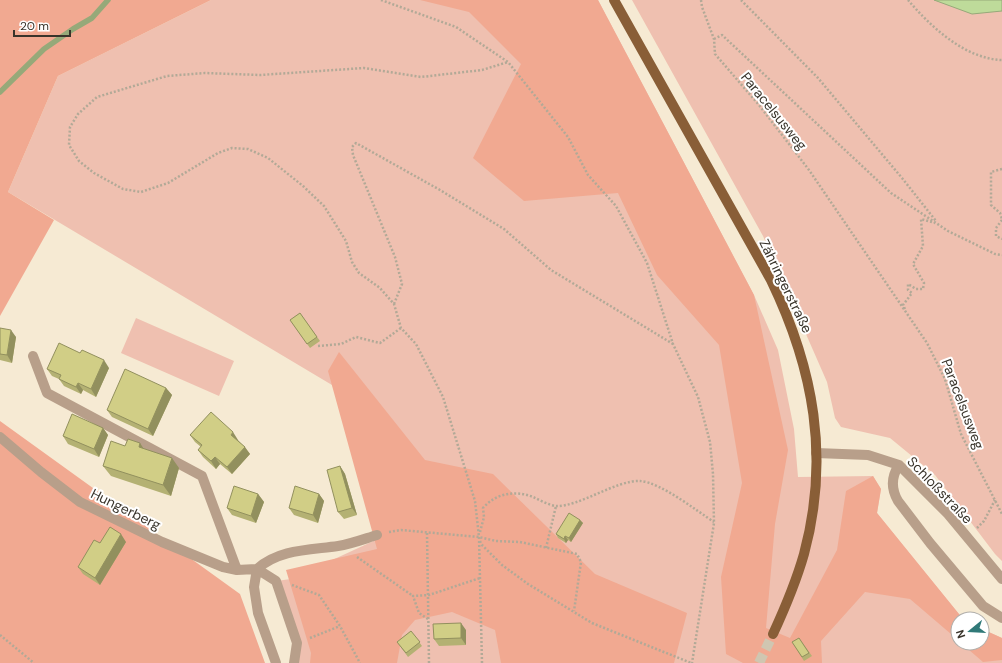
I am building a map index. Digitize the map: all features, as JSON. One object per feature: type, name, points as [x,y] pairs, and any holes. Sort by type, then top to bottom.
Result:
[{"type":"main road","name":"Zähringerstraße","points":[[614,0],[771,280],[786,312],[798,344],[808,380],[814,419],[816,453],[812,517],[804,554],[791,593],[773,634]]},
{"type":"street","points":[[33,356],[47,393],[202,476],[237,570]]},
{"type":"street","name":"Hungerberg","points":[[0,437],[41,472],[80,502],[162,542],[223,567],[237,570],[257,569]]},
{"type":"street","name":"Schloßstraße","points":[[816,453],[868,455],[899,465],[948,514],[1002,579]]},
{"type":"street","points":[[899,465],[894,472],[893,479],[894,494],[898,501],[930,543],[983,606],[1002,618]]},
{"type":"street","points":[[276,663],[258,613],[254,587],[257,569],[266,561],[291,552],[340,545],[377,535]]},
{"type":"street","points":[[257,569],[276,581],[297,643],[294,663]]},
{"type":"path","points":[[381,0],[456,27],[508,62],[568,137],[588,175],[616,206],[647,263],[673,344],[698,397],[709,433],[713,474],[714,523],[691,663],[604,629],[528,584],[502,565],[481,544],[479,537],[484,508],[499,496],[522,493],[556,506],[618,486],[641,481],[653,485],[672,495],[714,523]]},
{"type":"path","points":[[701,0],[702,7],[714,39]]},
{"type":"path","points":[[741,0],[818,78],[902,178],[937,223]]},
{"type":"path","points":[[908,0],[926,22],[960,47],[994,60],[1002,60]]},
{"type":"path","name":"Paracelsusweg","points":[[1002,255],[995,254],[970,242],[937,223],[891,193],[722,35],[714,39],[715,54],[759,105],[809,170],[908,317],[927,342],[945,379],[961,434],[1002,514]]},
{"type":"path","points":[[482,663],[479,537],[475,501],[443,397],[416,344],[401,328],[394,304],[380,288],[359,273],[352,262],[346,241],[324,206],[303,186],[268,158],[248,149],[232,148],[208,157],[168,183],[142,192],[123,189],[94,173],[79,161],[69,145],[70,127],[78,114],[97,97],[168,76],[205,73],[260,75],[364,68],[421,77],[482,70],[508,62]]},
{"type":"path","points":[[394,304],[402,284],[395,257],[353,155],[352,147],[356,143],[440,190],[504,229],[551,270],[673,344]]},
{"type":"path","points":[[1002,169],[991,172],[992,205],[1000,213],[1002,220],[996,228],[996,236],[1002,239]]},
{"type":"path","points":[[908,317],[903,305],[912,293],[908,290],[908,284],[916,289],[923,289],[924,283],[913,264],[923,246],[921,219],[937,223]]},
{"type":"path","points":[[318,346],[341,344],[356,338],[380,344],[401,328]]},
{"type":"path","points":[[965,536],[984,521],[995,500]]},
{"type":"path","points":[[546,548],[556,506]]},
{"type":"path","points":[[377,535],[401,530],[479,537],[496,542],[520,542],[577,554],[581,562],[574,612]]},
{"type":"path","points":[[427,533],[429,663]]},
{"type":"path","points":[[340,545],[413,596],[419,613],[428,619]]},
{"type":"path","points":[[413,596],[429,595],[480,578]]},
{"type":"path","points":[[276,581],[298,586],[319,594],[340,626],[360,663]]},
{"type":"path","points":[[297,643],[340,626]]},
{"type":"path","points":[[0,635],[34,663]]},
{"type":"shaded area","points":[[0,0],[211,0],[58,76],[8,192],[54,220],[0,316]]},
{"type":"shaded area","points":[[211,0],[598,0],[754,295],[778,350],[794,429],[798,477],[873,476],[881,489],[877,513],[957,611],[950,611],[950,651],[990,651],[990,633],[1002,638],[1002,663],[294,663],[297,643],[276,581],[291,579],[406,526],[332,385],[8,192],[58,76]]},
{"type":"shaded area","points":[[420,0],[598,0],[754,295],[788,450],[775,524],[766,628],[790,638],[837,550],[846,491],[873,476],[881,489],[877,513],[957,611],[950,611],[950,633],[910,599],[865,592],[821,641],[822,663],[743,663],[726,654],[721,577],[742,483],[719,345],[657,275],[618,193],[524,201],[473,158],[521,64],[469,12]]},
{"type":"shaded area","points":[[632,0],[1002,0],[1002,561],[995,554],[935,475],[890,438],[841,427],[835,418],[827,382],[763,236]]},
{"type":"shaded area","points":[[934,0],[1002,0],[1002,11],[972,14]]},
{"type":"shaded area","points":[[136,318],[234,361],[219,396],[121,353]]},
{"type":"shaded area","points":[[339,352],[425,460],[493,474],[595,574],[687,613],[674,663],[501,663],[495,630],[452,612],[415,620],[402,635],[397,663],[310,663],[311,653],[286,570],[377,549],[328,371]]},
{"type":"shaded area","points":[[0,421],[240,594],[265,663],[0,663]]},
{"type":"shaded area","points":[[990,633],[1002,638],[1002,660],[983,662],[970,651],[990,651]]},
{"type":"building","points":[[300,313],[317,337],[307,344],[290,320]]},
{"type":"building","points":[[0,328],[11,330],[7,355],[0,354]]},
{"type":"building","points":[[59,343],[80,353],[82,350],[104,360],[91,389],[78,383],[76,387],[59,379],[61,375],[47,369]]},
{"type":"building","points":[[125,369],[166,388],[148,429],[107,410]]},
{"type":"building","points":[[211,412],[233,432],[231,435],[245,447],[227,467],[215,457],[211,461],[198,450],[202,445],[190,435]]},
{"type":"building","points":[[72,414],[103,428],[94,449],[63,436]]},
{"type":"building","points":[[128,439],[140,443],[139,447],[172,458],[163,485],[103,466],[111,441],[125,446]]},
{"type":"building","points":[[340,466],[352,508],[338,512],[327,470]]},
{"type":"building","points":[[234,486],[258,494],[251,516],[227,508]]},
{"type":"building","points":[[295,486],[319,494],[313,515],[289,508]]},
{"type":"building","points":[[569,513],[580,520],[569,538],[565,536],[564,539],[556,534]]},
{"type":"building","points":[[110,527],[121,534],[95,578],[78,567],[94,540],[100,543]]},
{"type":"building","points":[[461,623],[461,638],[434,639],[433,624]]},
{"type":"building","points":[[411,631],[420,642],[406,653],[397,642]]},
{"type":"building","points":[[799,638],[809,653],[802,657],[792,642]]},
{"type":"waterway","points":[[0,92],[44,49],[92,18],[108,0]]},
{"type":"tunnel","points":[[759,663],[773,634]]}]
